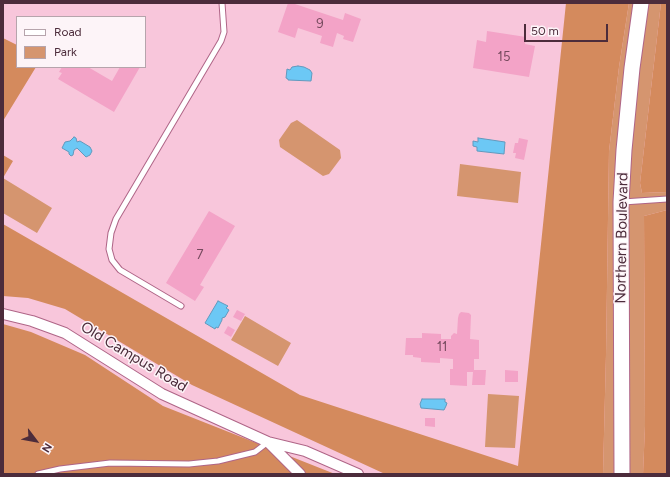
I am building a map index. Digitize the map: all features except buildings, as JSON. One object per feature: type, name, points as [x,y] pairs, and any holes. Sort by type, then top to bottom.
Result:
[{"type":"main road","name":"Northern Boulevard","points":[[622,474],[620,202],[632,68],[641,3]]},
{"type":"street","name":"Old Campus Road","points":[[3,314],[32,321],[65,333],[162,394],[268,442],[305,451],[358,474]]},
{"type":"street","name":"Old Campus Road","points":[[268,442],[300,474]]},
{"type":"lane","points":[[181,306],[120,270],[112,260],[109,249],[111,233],[116,219],[223,37],[224,27],[222,3]]},
{"type":"lane","points":[[620,202],[667,199]]},
{"type":"lane","points":[[38,474],[60,469],[110,463],[189,464],[218,461],[255,452],[268,442]]},
{"type":"green space","points":[[629,3],[661,3],[640,183],[642,193],[667,192],[667,210],[644,216],[645,426],[643,474],[603,474],[609,151],[619,67]]},
{"type":"green space","points":[[297,120],[340,150],[341,158],[329,174],[323,176],[280,147],[279,140],[291,123]]},
{"type":"green space","points":[[460,164],[521,172],[518,203],[457,196]]},
{"type":"green space","points":[[3,178],[52,208],[37,233],[3,213]]},
{"type":"green space","points":[[245,316],[291,343],[278,366],[231,340]]},
{"type":"green space","points":[[488,394],[519,396],[515,448],[485,447]]},
{"type":"shaded area","points":[[566,3],[629,3],[619,67],[609,151],[603,474],[385,474],[192,385],[65,309],[28,298],[3,296],[3,224],[300,395],[518,466]]},
{"type":"shaded area","points":[[661,3],[667,3],[667,192],[642,193],[640,183]]},
{"type":"shaded area","points":[[3,38],[16,44],[16,68],[35,68],[3,121]]},
{"type":"shaded area","points":[[3,155],[13,161],[3,178]]},
{"type":"shaded area","points":[[667,210],[667,474],[643,474],[645,426],[644,216]]},
{"type":"shaded area","points":[[3,324],[31,332],[85,355],[163,406],[335,474],[3,474]]},
{"type":"water","points":[[298,66],[310,70],[312,73],[311,81],[288,80],[286,78],[287,69],[290,70],[292,67]]},
{"type":"water","points":[[74,137],[76,138],[77,142],[80,141],[90,147],[92,151],[90,155],[86,157],[77,148],[71,156],[69,152],[62,148],[65,142],[70,141]]},
{"type":"water","points":[[478,138],[505,142],[504,154],[477,151],[477,147],[473,146],[473,141],[478,142]]},
{"type":"water","points":[[218,301],[228,306],[226,308],[229,310],[225,317],[222,318],[218,328],[216,327],[215,329],[205,323]]},
{"type":"water","points":[[422,399],[445,399],[445,402],[447,403],[444,410],[421,408],[420,404]]}]
